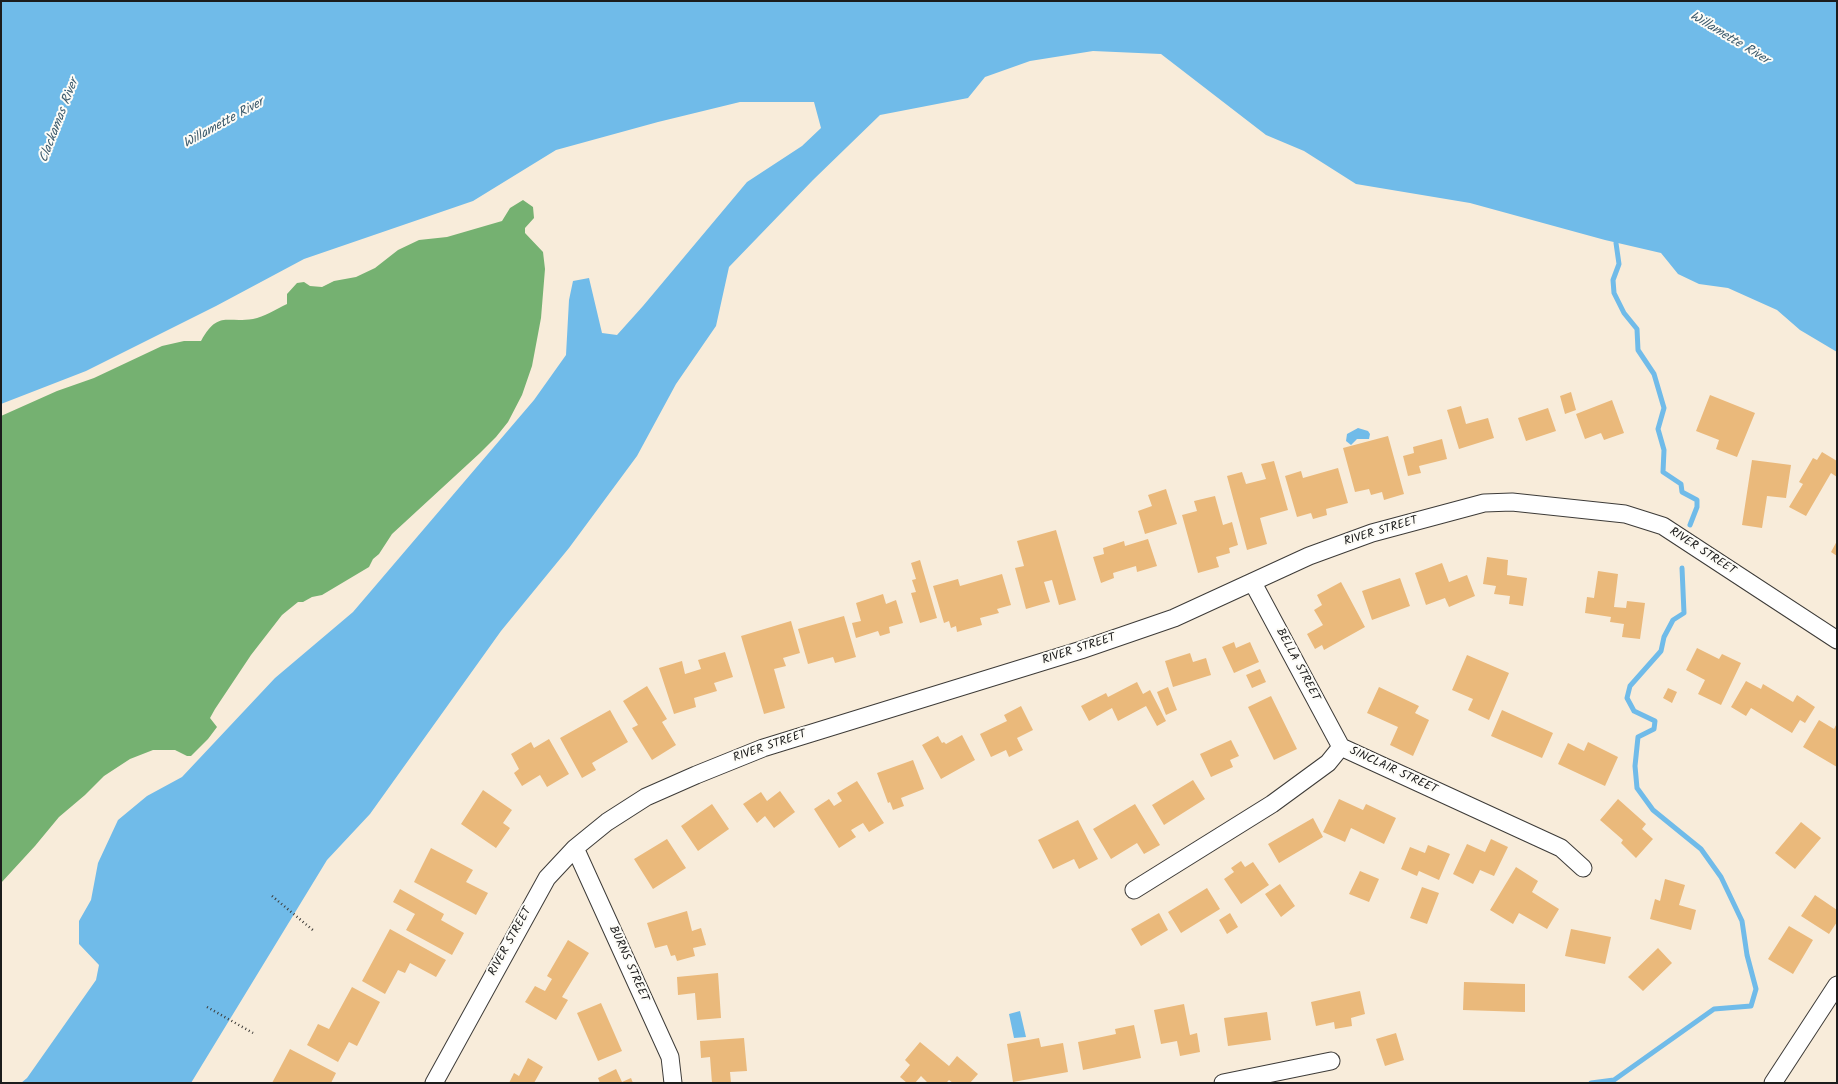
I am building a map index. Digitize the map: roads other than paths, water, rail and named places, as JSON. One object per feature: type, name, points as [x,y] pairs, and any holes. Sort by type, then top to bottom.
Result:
[{"type":"street","name":"RIVER STREET","points":[[434,1083],[547,878],[576,848],[607,822],[646,798],[696,775],[763,748],[1096,645],[1174,618],[1309,556],[1372,533],[1484,503],[1512,502],[1625,514],[1663,526],[1837,640]]},
{"type":"street","name":"BELLA STREET","points":[[1253,583],[1341,747]]},
{"type":"street","name":"SINCLAIR STREET","points":[[1134,890],[1272,804],[1328,763],[1341,747],[1561,848],[1583,868]]},
{"type":"street","name":"BURNS STREET","points":[[576,848],[670,1057],[673,1083]]},
{"type":"street","points":[[1773,1083],[1837,985]]},
{"type":"street","points":[[1223,1083],[1330,1061]]},
{"type":"water","points":[[1,1],[1837,1],[1837,352],[1800,330],[1777,310],[1728,288],[1699,284],[1678,274],[1661,253],[1605,240],[1470,203],[1356,184],[1304,151],[1266,135],[1161,54],[1093,51],[1030,61],[985,77],[968,98],[880,115],[813,180],[729,267],[716,326],[676,384],[637,456],[569,548],[501,631],[370,814],[327,860],[191,1083],[21,1083],[27,1078],[96,980],[99,965],[79,944],[79,921],[91,900],[98,863],[118,820],[147,796],[182,777],[275,678],[353,612],[534,400],[566,355],[569,300],[573,281],[589,278],[602,333],[617,335],[747,182],[802,146],[821,128],[814,102],[740,102],[658,122],[556,150],[473,201],[304,259],[216,306],[86,371],[1,404]]},
{"type":"water","points":[[1358,428],[1368,431],[1370,434],[1369,439],[1357,439],[1351,445],[1346,441],[1347,434]]},
{"type":"water","points":[[1020,1011],[1026,1037],[1014,1038],[1009,1014]]},
{"type":"waterway","points":[[1616,243],[1619,264],[1613,280],[1614,293],[1624,313],[1637,329],[1638,350],[1654,374],[1664,408],[1658,429],[1664,450],[1663,472],[1681,484],[1682,492],[1697,500],[1697,507],[1690,525]]},
{"type":"waterway","points":[[1591,1083],[1614,1080],[1714,1009],[1751,1006],[1756,989],[1747,955],[1742,921],[1721,877],[1701,849],[1653,810],[1637,788],[1635,766],[1638,737],[1654,729],[1655,721],[1634,711],[1627,698],[1630,686],[1661,651],[1664,637],[1673,620],[1684,613],[1682,568]]},
{"type":"water label","name":"Willamette River","points":[[1729,39]]},
{"type":"water label","name":"Clackamas River","points":[[60,121]]},
{"type":"water label","name":"Willamette River","points":[[224,124]]}]
